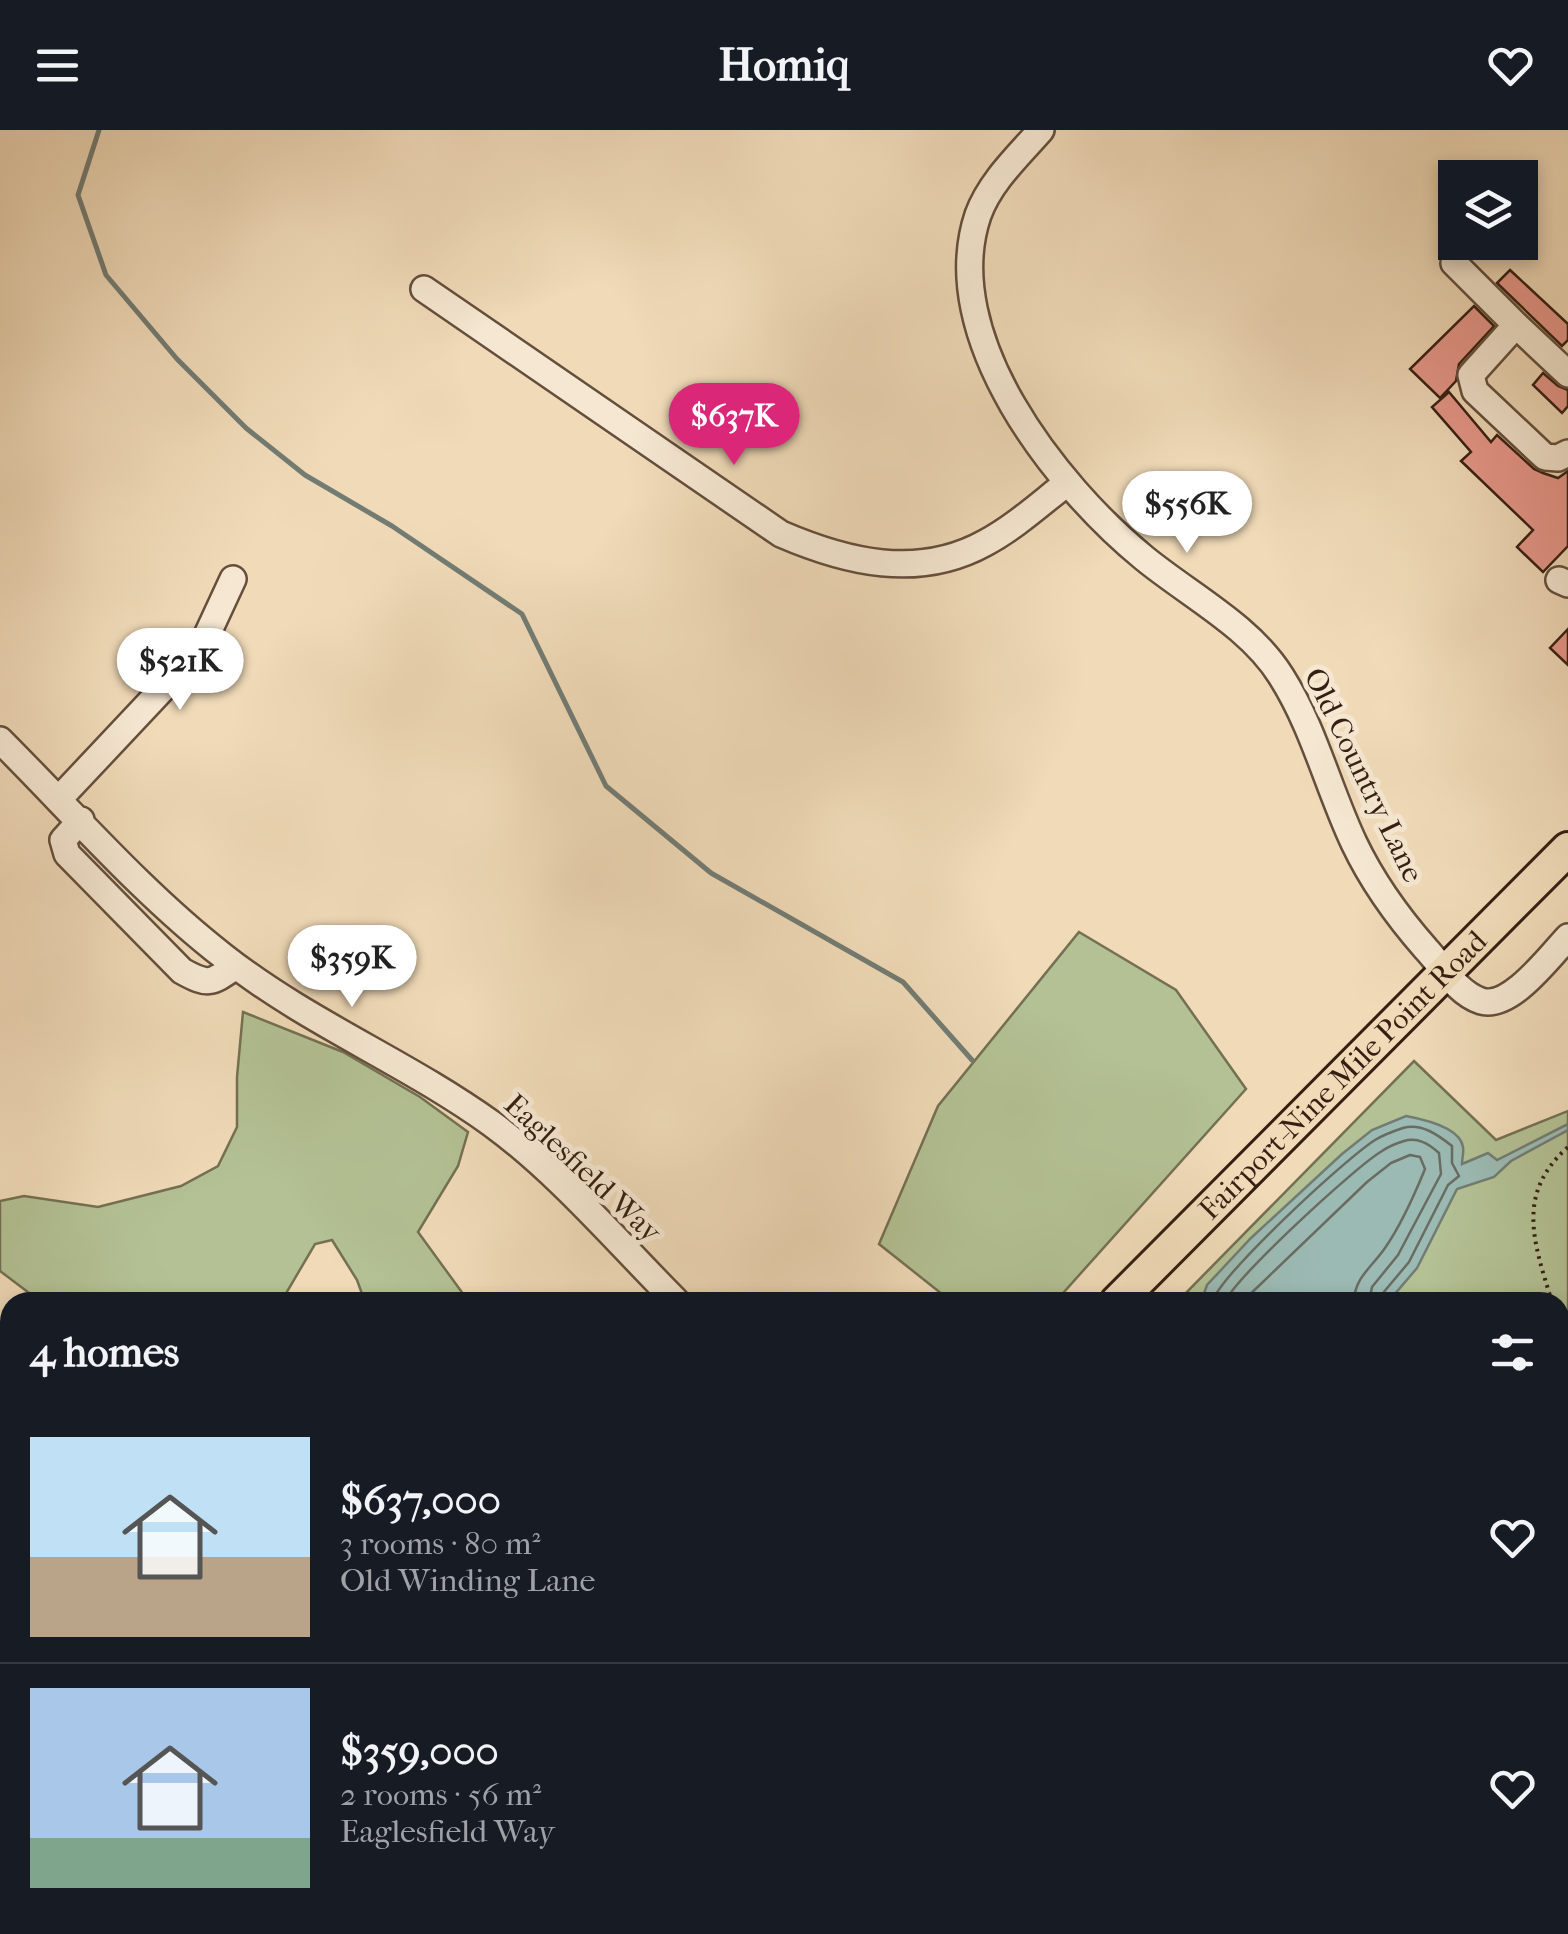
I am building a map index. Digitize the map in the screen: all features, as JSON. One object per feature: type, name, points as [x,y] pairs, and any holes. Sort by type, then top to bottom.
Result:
[{"type":"main road","name":"Fairport-Nine Mile Point Road","points":[[1127,1292],[1568,849]]},
{"type":"street","name":"Old Country Lane","points":[[1041,130],[1005,171],[980,210],[969,253],[968,276],[978,326],[1020,414],[1068,482],[1142,556],[1248,638],[1280,674],[1302,712],[1343,818],[1378,890],[1444,972],[1475,998],[1498,1002],[1513,993],[1568,937]]},
{"type":"street","points":[[1454,263],[1568,374]]},
{"type":"street","points":[[424,288],[781,534],[821,552],[882,564],[961,554],[1008,529],[1068,482]]},
{"type":"street","points":[[1516,326],[1471,375],[1475,390],[1545,457],[1558,458],[1568,453]]},
{"type":"street","points":[[59,799],[201,648],[233,579]]},
{"type":"street","name":"Eaglesfield Way","points":[[0,740],[175,914],[236,966],[316,1020],[496,1127],[668,1292]]},
{"type":"street","points":[[80,820],[63,840],[67,854],[182,971],[202,982],[214,981],[236,966]]},
{"type":"path","points":[[1549,1292],[1534,1240],[1533,1206],[1544,1176],[1568,1146]]},
{"type":"green space","points":[[1079,932],[1176,990],[1246,1089],[1064,1292],[939,1292],[879,1244],[938,1106]]},
{"type":"green space","points":[[243,1012],[343,1052],[420,1097],[468,1132],[458,1166],[418,1232],[462,1292],[361,1292],[332,1240],[315,1244],[287,1292],[28,1292],[0,1271],[0,1201],[24,1196],[98,1207],[181,1186],[218,1166],[237,1127]]},
{"type":"green space","points":[[1414,1061],[1496,1140],[1568,1111],[1568,1292],[1187,1292]]},
{"type":"water","points":[[1406,1116],[1439,1125],[1460,1140],[1462,1164],[1488,1153],[1497,1160],[1568,1124],[1568,1130],[1511,1161],[1494,1177],[1457,1189],[1417,1268],[1397,1292],[1205,1292],[1251,1238],[1372,1130]]},
{"type":"building","points":[[1510,270],[1568,324],[1568,340],[1562,346],[1497,283]]},
{"type":"building","points":[[1474,306],[1494,326],[1459,364],[1456,381],[1440,398],[1410,369]]},
{"type":"building","points":[[1543,373],[1568,390],[1568,406],[1562,413],[1533,385]]},
{"type":"building","points":[[1449,392],[1491,442],[1497,435],[1543,473],[1558,478],[1568,471],[1568,546],[1543,572],[1517,547],[1533,530],[1461,461],[1471,452],[1432,407]]},
{"type":"building","points":[[1568,629],[1568,665],[1550,648]]},
{"type":"waterway","points":[[99,130],[78,195],[106,275],[177,359],[246,428],[305,475],[392,526],[522,614],[606,786],[711,873],[903,982],[972,1060]]}]
